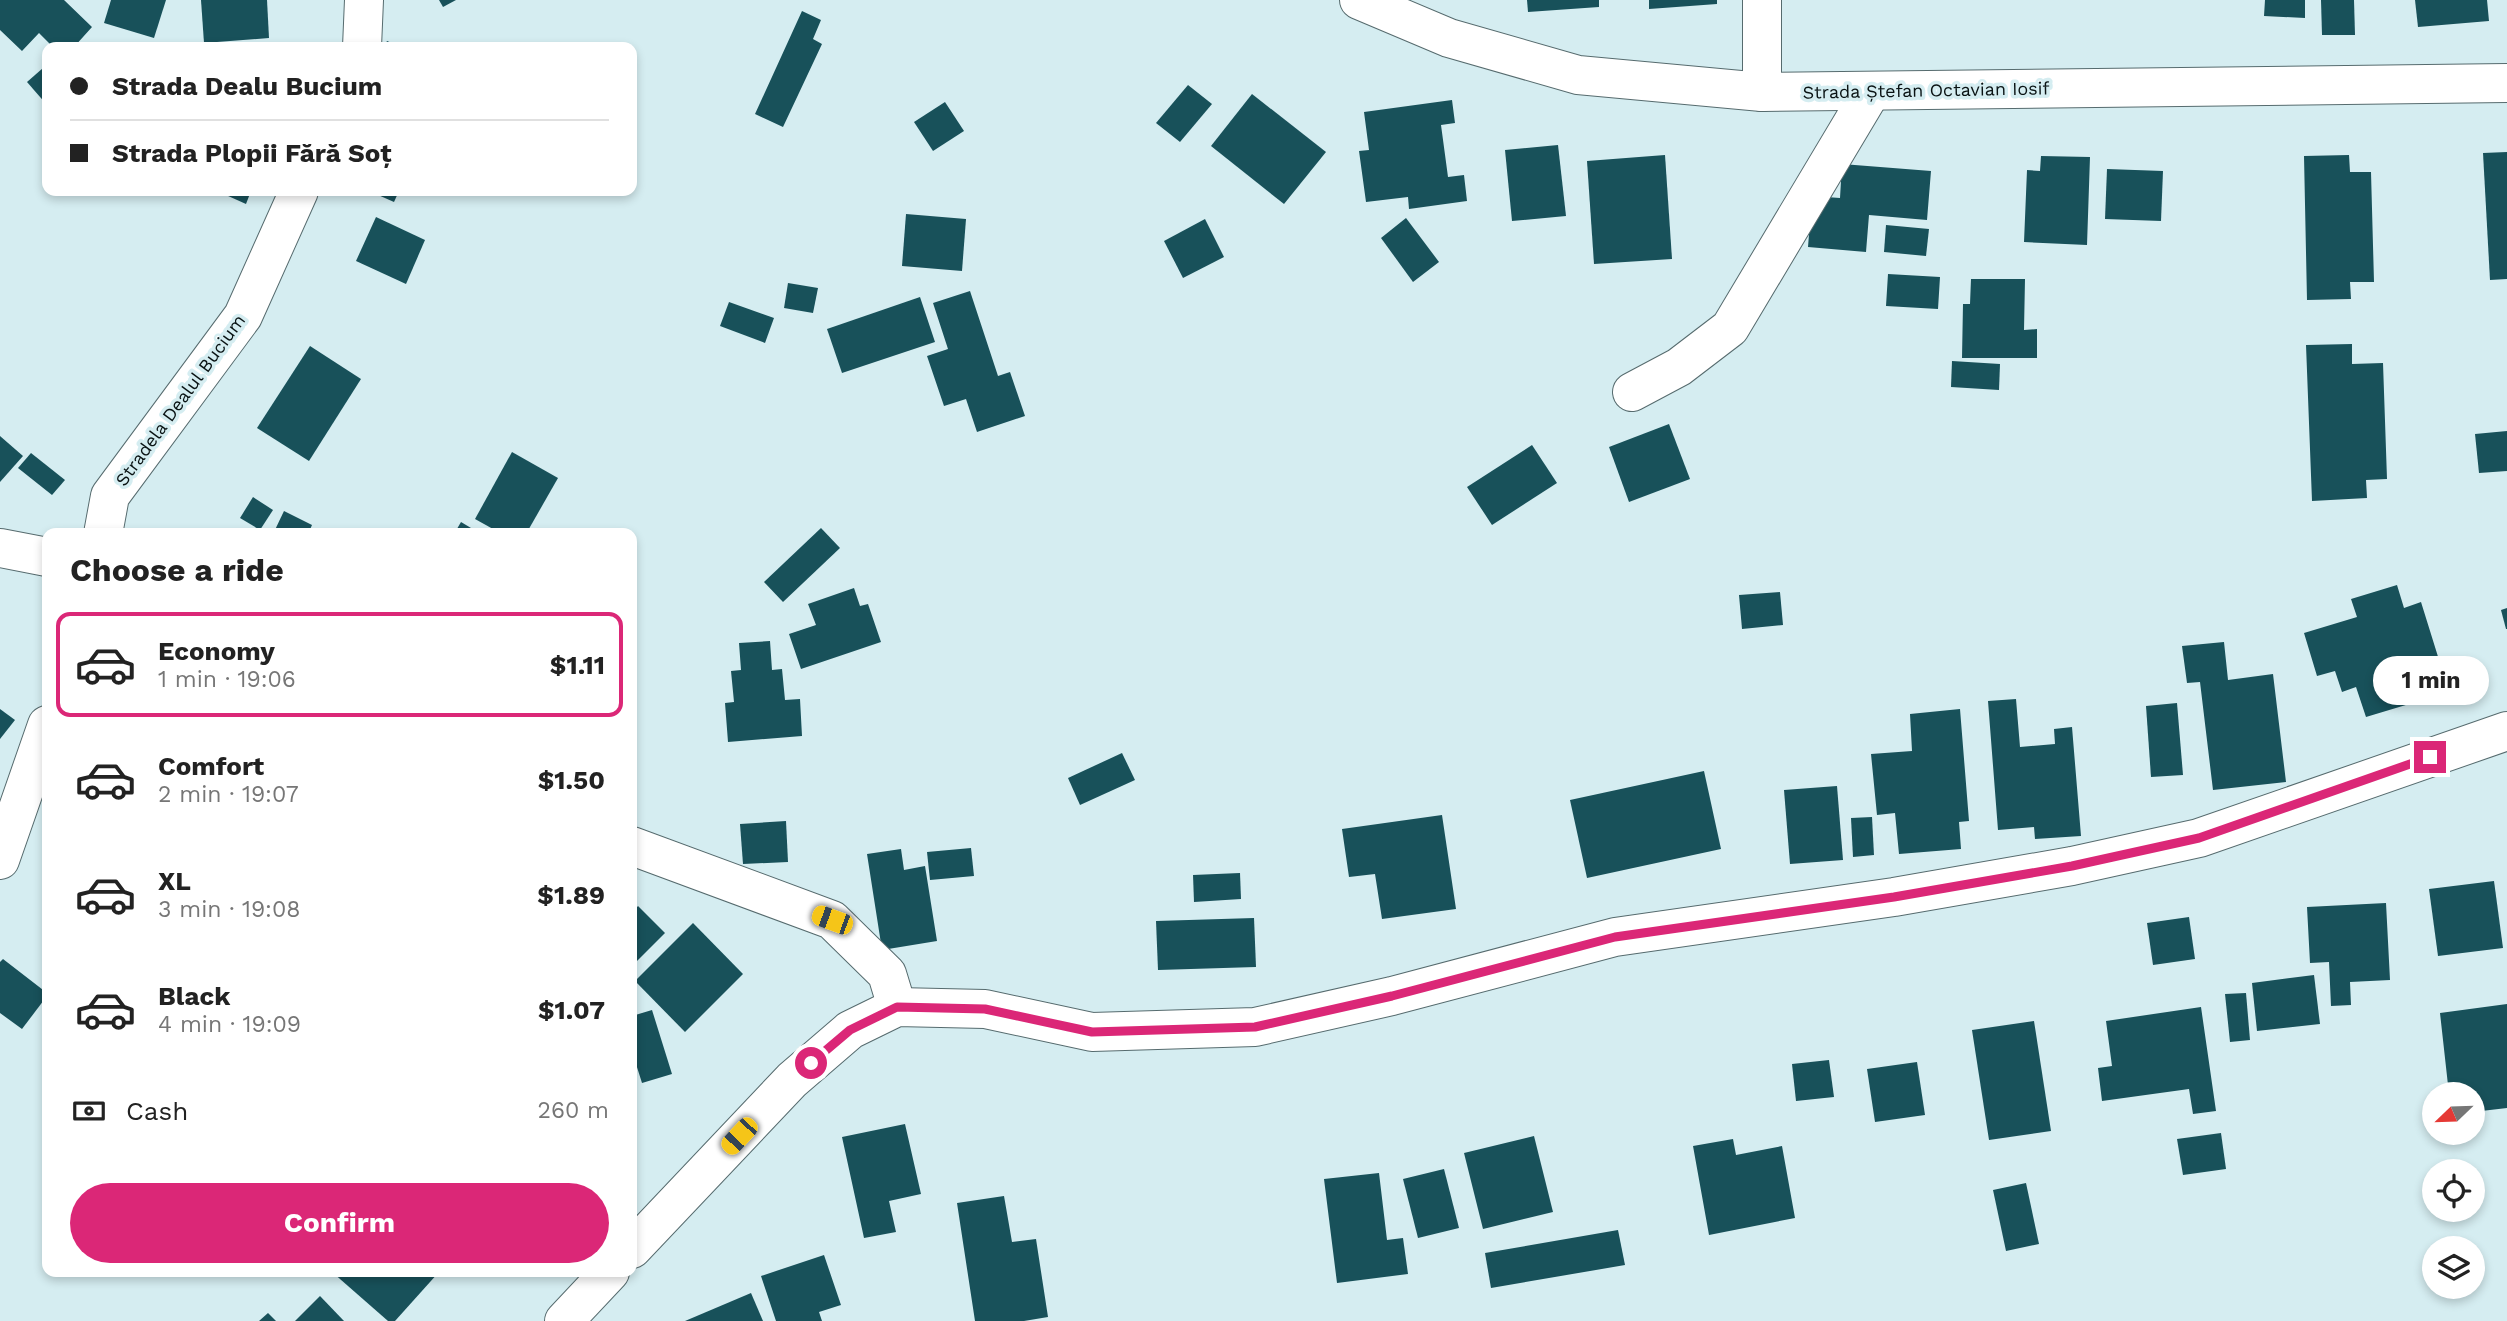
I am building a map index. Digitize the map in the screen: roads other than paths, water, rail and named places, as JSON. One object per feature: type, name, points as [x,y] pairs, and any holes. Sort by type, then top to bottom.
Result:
[{"type":"street","points":[[362,42],[365,0]]},
{"type":"street","name":"Strada Ștefan Octavian Iosif","points":[[1359,0],[1449,38],[1578,75],[1762,92],[2507,83]]},
{"type":"street","points":[[1762,0],[1762,92]]},
{"type":"street","points":[[1632,392],[1679,367],[1730,328],[1871,92]]},
{"type":"street","name":"Stradela Dealul Bucium","points":[[104,528],[110,496],[243,316],[297,196]]},
{"type":"street","points":[[0,548],[42,556]]},
{"type":"street","points":[[637,1245],[792,1080],[850,1030],[897,1007],[985,1009],[1092,1032],[1255,1027],[1392,996],[1615,937],[1908,895],[2072,866],[2199,838],[2507,731]]},
{"type":"street","points":[[0,860],[42,739]]},
{"type":"street","points":[[637,848],[832,920],[887,974],[897,1007]]},
{"type":"street","points":[[564,1321],[605,1277]]}]
